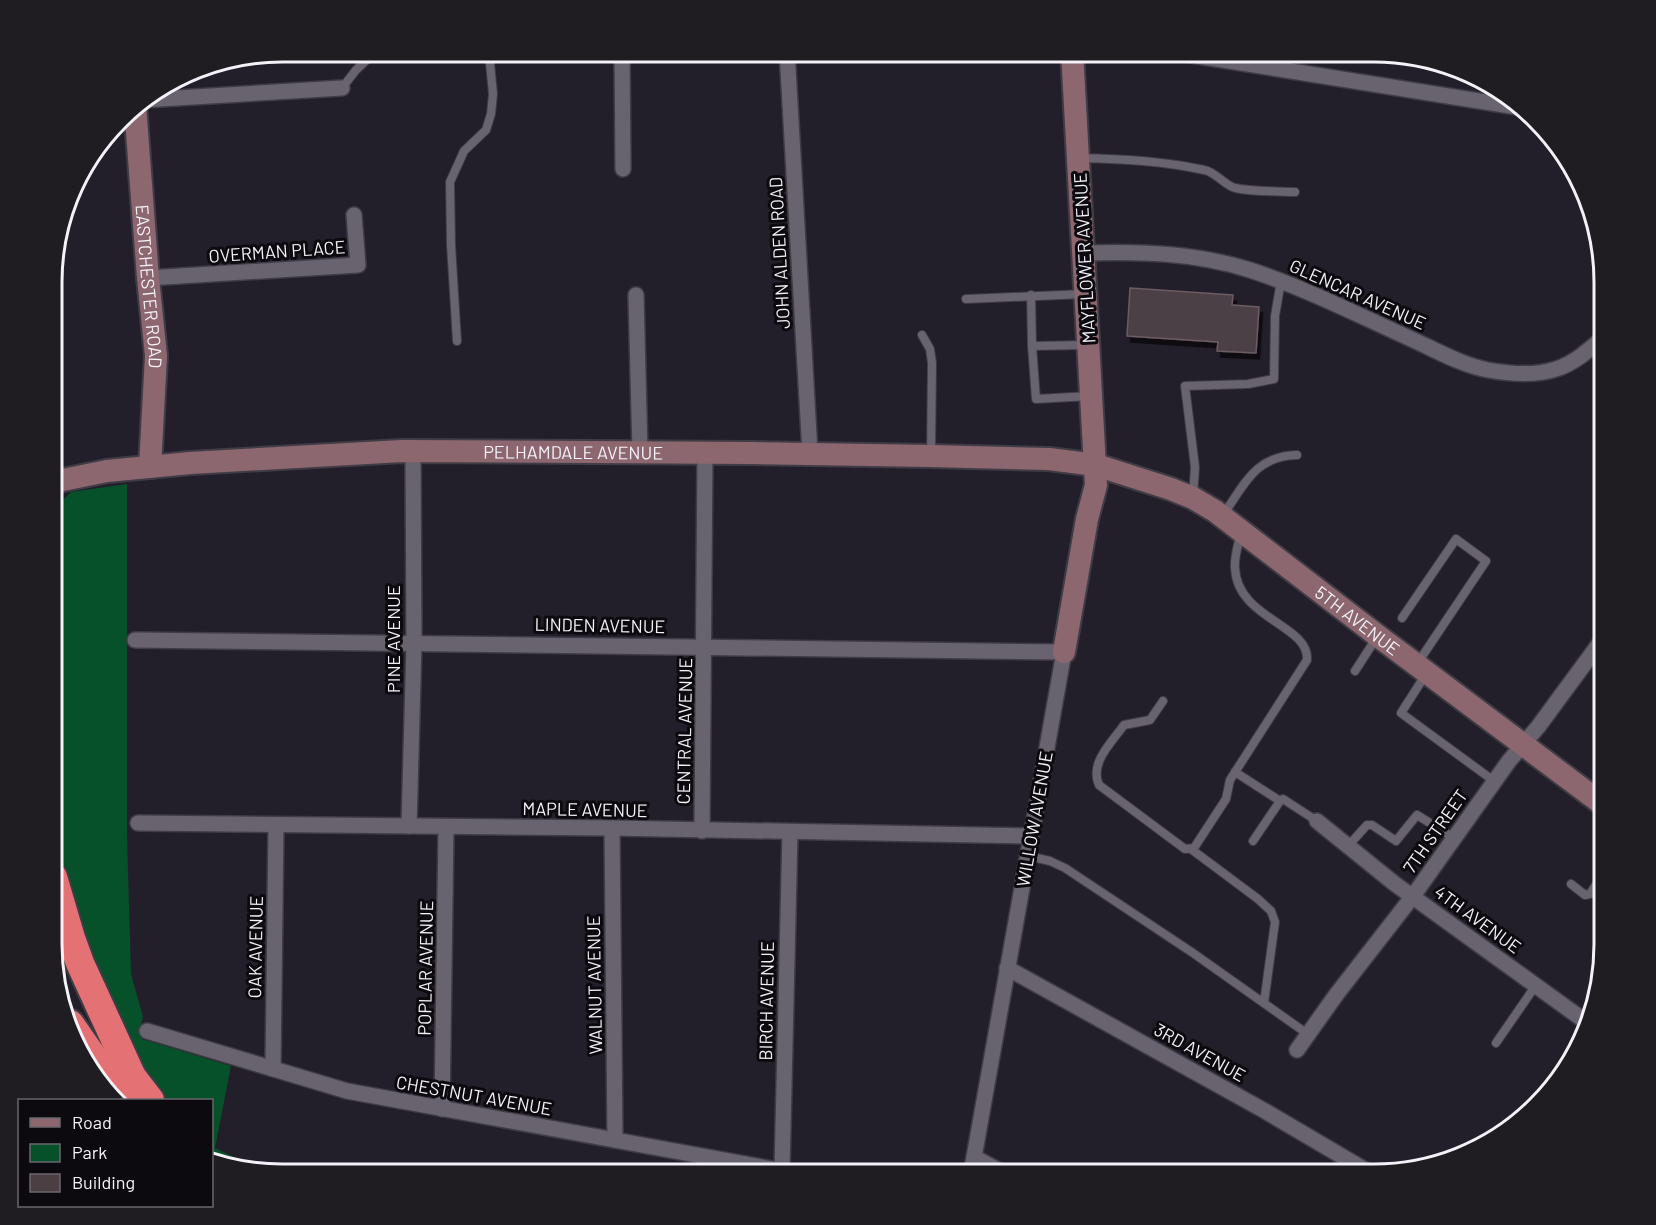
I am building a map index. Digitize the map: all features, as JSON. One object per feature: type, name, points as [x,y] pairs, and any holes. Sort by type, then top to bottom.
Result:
[{"type":"highway","points":[[62,908],[80,963],[136,1094]]},
{"type":"highway","points":[[62,964],[136,1094]]},
{"type":"highway","points":[[82,1037],[136,1094]]},
{"type":"street","points":[[622,62],[623,169]]},
{"type":"street","name":"JOHN ALDEN ROAD","points":[[788,62],[810,453]]},
{"type":"street","name":"MAYFLOWER AVENUE","points":[[1073,62],[1096,465]]},
{"type":"street","points":[[1235,62],[1506,105]]},
{"type":"street","points":[[159,99],[342,88]]},
{"type":"street","name":"EASTCHESTER ROAD","points":[[136,117],[156,356],[150,467]]},
{"type":"street","name":"OVERMAN PLACE","points":[[148,278],[358,265],[354,215]]},
{"type":"street","name":"GLENCAR AVENUE","points":[[1084,253],[1161,253],[1209,259],[1248,270],[1306,291],[1451,357],[1487,370],[1526,374],[1557,369],[1574,361],[1594,345]]},
{"type":"street","points":[[636,296],[640,452]]},
{"type":"street","name":"PELHAMDALE AVENUE","points":[[62,480],[106,471],[190,462],[413,451],[810,453],[1049,459],[1096,465]]},
{"type":"street","name":"PINE AVENUE","points":[[408,826],[414,642],[413,451]]},
{"type":"street","name":"CENTRAL AVENUE","points":[[702,831],[705,452]]},
{"type":"street","name":"5TH AVENUE","points":[[1096,465],[1193,498],[1222,516],[1594,798]]},
{"type":"street","name":"WILLOW AVENUE","points":[[973,1164],[1087,519],[1096,485],[1096,465]]},
{"type":"street","name":"LINDEN AVENUE","points":[[135,640],[1064,652]]},
{"type":"street","name":"7TH STREET","points":[[1298,1050],[1336,994],[1413,896],[1494,781],[1538,727],[1594,651]]},
{"type":"street","name":"4TH AVENUE","points":[[1317,821],[1413,896],[1581,1018]]},
{"type":"street","name":"MAPLE AVENUE","points":[[138,823],[612,828],[1031,836]]},
{"type":"street","name":"OAK AVENUE","points":[[273,1069],[276,825]]},
{"type":"street","name":"POPLAR AVENUE","points":[[442,1109],[446,828]]},
{"type":"street","name":"WALNUT AVENUE","points":[[612,828],[615,1140]]},
{"type":"street","name":"BIRCH AVENUE","points":[[782,1164],[790,832]]},
{"type":"street","name":"3RD AVENUE","points":[[1007,968],[1265,1111],[1355,1164]]},
{"type":"street","name":"CHESTNUT AVENUE","points":[[147,1031],[347,1091],[749,1164]]},
{"type":"street","points":[[974,1157],[987,1164]]},
{"type":"lane","points":[[342,88],[364,62]]},
{"type":"lane","points":[[457,341],[450,182],[464,151],[486,130],[491,114],[493,94],[490,62]]},
{"type":"lane","points":[[1079,158],[1141,160],[1177,165],[1208,170],[1233,187],[1295,192]]},
{"type":"lane","points":[[1193,498],[1195,467],[1185,386],[1248,384],[1274,379],[1275,316],[1281,281]]},
{"type":"lane","points":[[966,299],[1086,294]]},
{"type":"lane","points":[[1030,295],[1036,399],[1091,396]]},
{"type":"lane","points":[[922,335],[930,349],[932,363],[931,456]]},
{"type":"lane","points":[[1032,346],[1089,345]]},
{"type":"lane","points":[[1222,516],[1256,468],[1270,459],[1283,455],[1296,455]]},
{"type":"lane","points":[[1163,701],[1150,720],[1124,725],[1096,765],[1095,777],[1099,785],[1185,849],[1191,849],[1194,848],[1226,799],[1230,780],[1307,660],[1308,652],[1302,640],[1245,598],[1235,571],[1235,556],[1241,531]]},
{"type":"lane","points":[[1402,618],[1456,539],[1485,561],[1422,669],[1401,712],[1494,781]]},
{"type":"lane","points":[[1356,671],[1378,636]]},
{"type":"lane","points":[[1235,772],[1280,801],[1283,799],[1317,821]]},
{"type":"lane","points":[[1253,841],[1280,801]]},
{"type":"lane","points":[[1348,846],[1367,825],[1372,825],[1396,841],[1417,815],[1454,838]]},
{"type":"lane","points":[[1191,849],[1271,911],[1275,922],[1263,1003]]},
{"type":"lane","points":[[1028,856],[1050,861],[1065,868],[1309,1035]]},
{"type":"lane","points":[[1571,884],[1585,895],[1590,894],[1594,888]]},
{"type":"lane","points":[[1496,1044],[1536,985]]},
{"type":"green space","points":[[127,484],[127,836],[131,974],[143,1017],[139,1032],[142,1039],[231,1066],[215,1148],[237,1159],[213,1153],[213,1099],[167,1099],[129,1050],[78,940],[62,881],[62,501],[71,492]]},
{"type":"building","points":[[1130,288],[1233,295],[1232,305],[1259,307],[1256,353],[1217,351],[1218,342],[1127,336]]}]
